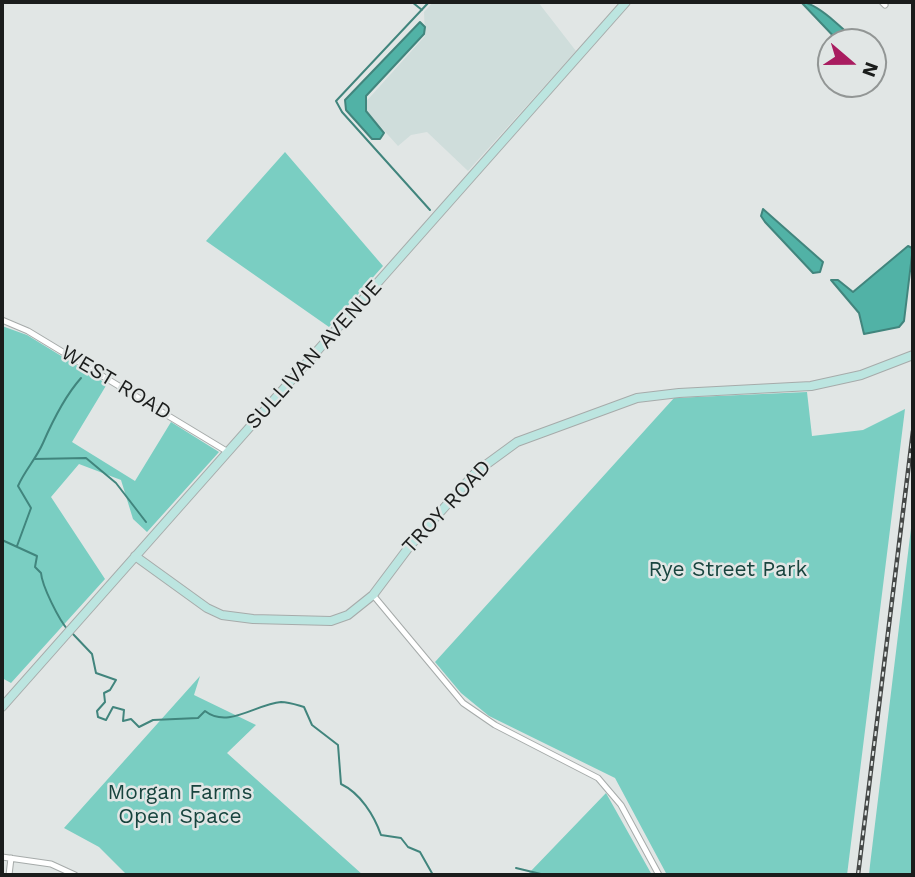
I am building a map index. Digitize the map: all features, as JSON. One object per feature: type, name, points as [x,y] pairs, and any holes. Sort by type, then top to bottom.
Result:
[{"type":"main road","name":"SULLIVAN AVENUE","points":[[2,707],[626,2]]},
{"type":"main road","name":"TROY ROAD","points":[[135,556],[207,608],[237,618],[320,623],[348,615],[373,595],[409,547],[476,472],[517,442],[545,429],[637,398],[811,386],[862,375],[913,355]]},
{"type":"street","name":"WEST ROAD","points":[[2,320],[28,331],[228,452]]},
{"type":"street","points":[[373,595],[463,703],[513,735],[583,768],[610,790],[659,875]]},
{"type":"street","points":[[2,857],[51,864],[75,875]]},
{"type":"street","points":[[9,875],[11,858]]},
{"type":"shaded area","points":[[433,2],[538,2],[576,51],[468,171],[427,132],[411,135],[398,146],[362,106],[425,36],[424,12]]},
{"type":"shaded area","points":[[801,2],[822,11],[842,28],[826,28]]},
{"type":"shaded area","points":[[420,22],[425,27],[424,34],[366,96],[366,111],[384,133],[380,139],[372,139],[346,110],[345,100]]},
{"type":"shaded area","points":[[763,209],[823,262],[820,272],[813,273],[765,222],[761,216]]},
{"type":"shaded area","points":[[908,246],[912,248],[912,255],[904,321],[899,327],[864,334],[859,313],[831,280],[838,280],[853,292]]},
{"type":"green space","points":[[285,152],[383,266],[329,327],[206,241]]},
{"type":"green space","points":[[2,326],[27,335],[107,384],[72,442],[135,481],[171,422],[219,452],[147,532],[133,519],[121,480],[79,464],[51,497],[105,579],[11,683],[2,678]]},
{"type":"green space","name":"Rye Street Park","points":[[807,392],[812,436],[863,430],[905,409],[847,875],[667,875],[615,778],[489,716],[461,693],[435,662],[674,398]]},
{"type":"green space","points":[[913,512],[913,875],[869,875],[870,865]]},
{"type":"green space","name":"Morgan Farms Open Space","points":[[200,676],[194,695],[256,725],[227,753],[363,875],[127,875],[99,847],[64,828]]},
{"type":"green space","points":[[606,793],[652,875],[529,873]]},
{"type":"waterway","points":[[412,2],[422,10]]},
{"type":"waterway","points":[[429,2],[336,101],[342,112],[430,210]]},
{"type":"waterway","points":[[17,546],[31,508],[18,486],[60,409],[81,378]]},
{"type":"waterway","points":[[34,459],[86,458],[116,483],[146,522]]},
{"type":"waterway","points":[[2,540],[37,556],[35,567],[41,573],[52,603],[68,630]]},
{"type":"waterway","points":[[72,633],[92,654],[96,673],[116,680],[110,690],[104,693],[105,702],[97,711],[98,717],[106,720],[113,707],[124,710],[123,721],[131,719],[139,727],[153,720],[198,718],[205,711],[214,716],[233,717],[281,702],[304,707],[312,725],[338,745],[341,784],[366,805],[381,835],[401,838],[408,847],[420,852],[433,875]]},
{"type":"waterway","points":[[516,868],[545,875]]},
{"type":"railway","points":[[858,875],[913,431]]}]
